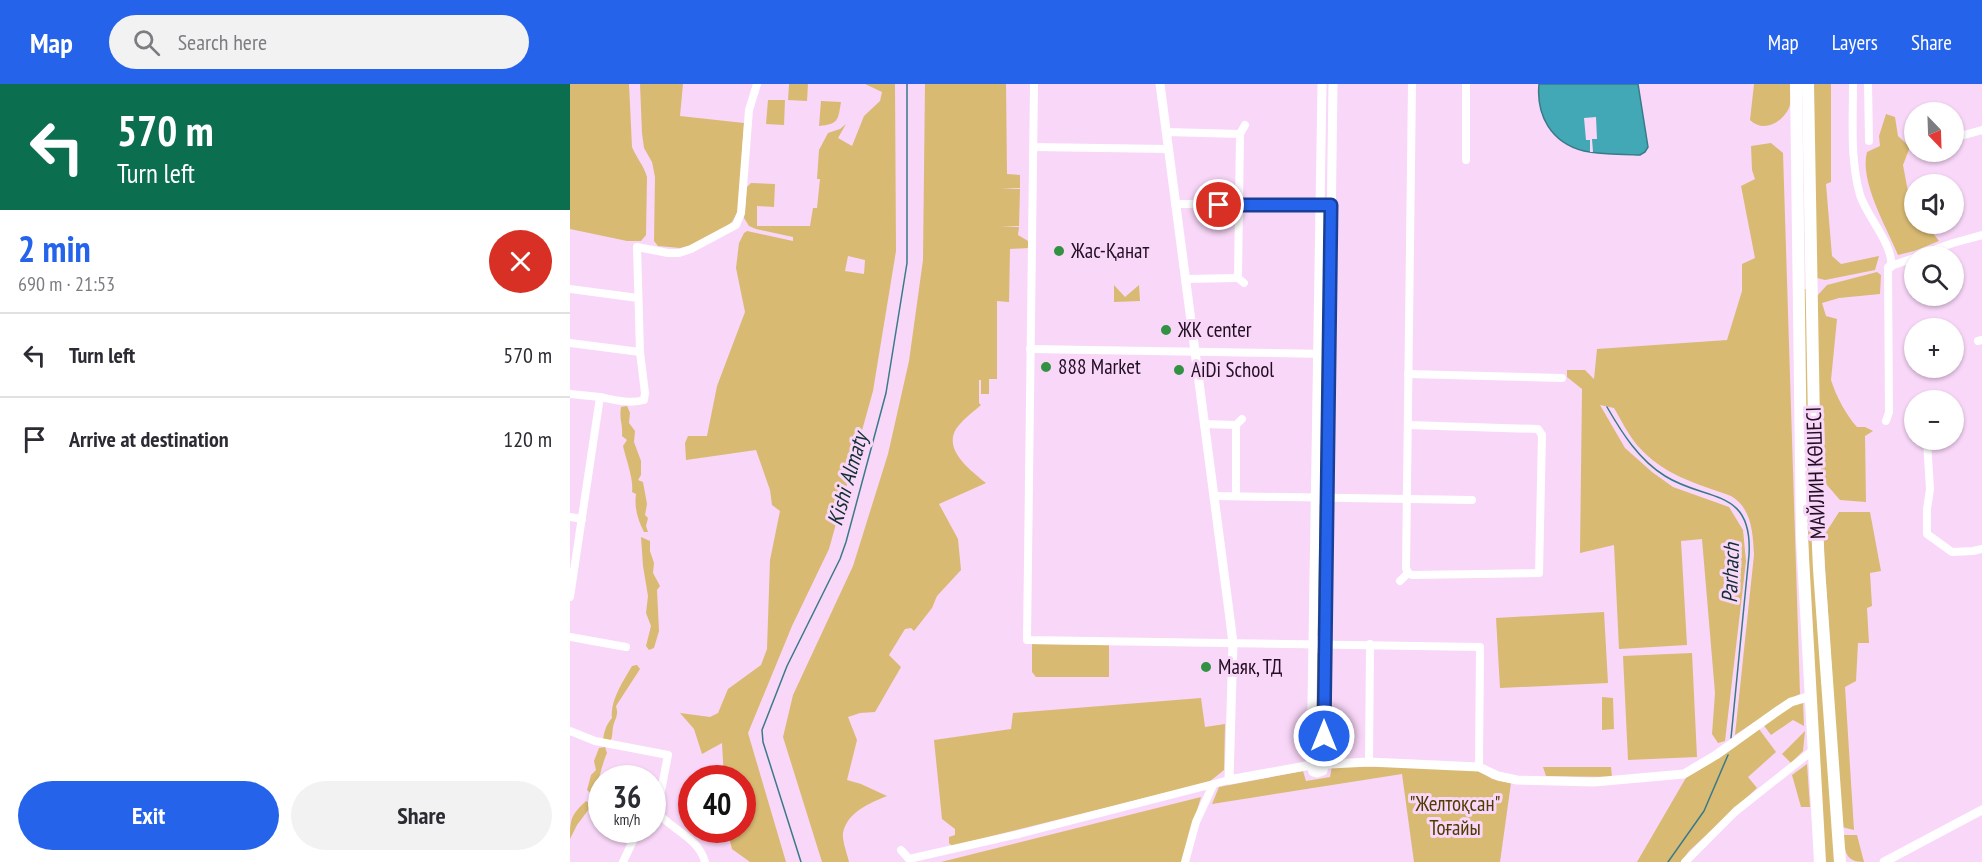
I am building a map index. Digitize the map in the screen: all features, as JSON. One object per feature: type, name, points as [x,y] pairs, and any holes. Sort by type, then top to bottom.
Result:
[{"type":"main road","name":"МАЙЛИН КӨШЕСІ","points":[[1796,84],[1802,539],[1812,751],[1820,862]]},
{"type":"main road","name":"МАЙЛИН КӨШЕСІ","points":[[1808,84],[1816,516],[1840,862]]},
{"type":"main road","points":[[1797,285],[1812,285]]},
{"type":"street","points":[[570,393],[622,401],[644,400],[640,352],[637,247],[679,253],[736,225],[740,219],[749,110],[757,84]]},
{"type":"street","points":[[1034,84],[1027,640],[1480,647],[1479,767]]},
{"type":"street","points":[[1160,84],[1233,643],[1229,780]]},
{"type":"street","points":[[1311,765],[1322,84]]},
{"type":"street","points":[[1324,764],[1333,84]]},
{"type":"street","points":[[1408,573],[1406,568],[1412,84]]},
{"type":"street","points":[[1466,84],[1466,160]]},
{"type":"street","points":[[1853,84],[1854,155],[1857,183],[1865,208],[1890,253],[1889,412],[1886,421]]},
{"type":"street","points":[[1868,84],[1869,141]]},
{"type":"street","points":[[1185,279],[1241,281],[1240,134],[1245,125]]},
{"type":"street","points":[[1964,135],[1982,130]]},
{"type":"street","points":[[1166,132],[1240,134]]},
{"type":"street","points":[[1034,147],[1168,148]]},
{"type":"street","points":[[1175,204],[1331,205]]},
{"type":"street","points":[[1949,246],[1982,235]]},
{"type":"street","points":[[1890,267],[1904,262]]},
{"type":"street","points":[[570,289],[638,298]]},
{"type":"street","points":[[570,344],[640,352]]},
{"type":"street","points":[[1030,349],[1329,354]]},
{"type":"street","points":[[1408,374],[1562,378]]},
{"type":"street","points":[[570,597],[600,397]]},
{"type":"street","points":[[1204,424],[1239,422],[1236,496]]},
{"type":"street","points":[[1400,581],[1408,573],[1539,573],[1542,435],[1538,429],[1408,425]]},
{"type":"street","points":[[1928,450],[1930,489],[1927,534],[1952,552],[1982,549]]},
{"type":"street","points":[[1214,496],[1473,500]]},
{"type":"street","points":[[570,517],[582,519]]},
{"type":"street","points":[[570,637],[626,647]]},
{"type":"street","points":[[1369,762],[1370,644]]},
{"type":"street","points":[[902,850],[909,859],[1019,834],[1229,780],[1311,765],[1369,762],[1479,767],[1498,776],[1517,780],[1594,782],[1684,774],[1716,755],[1791,702],[1811,696]]},
{"type":"street","points":[[570,731],[595,741],[668,755],[666,765]]},
{"type":"street","points":[[1685,862],[1736,811],[1812,751]]},
{"type":"street","points":[[1185,862],[1196,822],[1214,785]]},
{"type":"street","points":[[1884,862],[1982,810]]},
{"type":"street","points":[[666,821],[694,841],[705,862]]},
{"type":"street","points":[[623,862],[632,843]]},
{"type":"green space","points":[[570,84],[629,84],[632,147],[647,177],[646,235],[641,241],[627,241],[570,229]]},
{"type":"green space","points":[[640,84],[683,84],[680,116],[744,123],[738,211],[726,227],[689,246],[680,248],[658,246],[654,241],[655,177],[652,162],[644,148]]},
{"type":"green space","points":[[789,84],[808,84],[807,101],[788,100]]},
{"type":"green space","points":[[865,84],[895,84],[896,251],[873,391],[829,549],[792,626],[748,733],[786,862],[750,862],[732,849],[730,843],[756,843],[756,765],[723,765],[722,743],[702,754],[694,729],[680,713],[710,717],[718,713],[728,689],[761,665],[767,649],[770,560],[780,511],[772,505],[770,490],[756,450],[686,460],[685,443],[688,436],[707,436],[717,386],[745,312],[736,268],[739,243],[744,233],[747,231],[793,241],[793,237],[749,226],[744,218],[747,187],[751,183],[775,184],[774,207],[757,206],[757,226],[810,226],[813,208],[817,208],[820,179],[817,179],[819,150],[828,133],[846,124],[838,138],[852,146],[864,116],[880,101],[882,92]],"holes":[[[848,256],[865,260],[864,274],[845,271]]]},
{"type":"green space","points":[[925,84],[1006,84],[1007,174],[1020,175],[1020,188],[1001,189],[1020,189],[1019,226],[1000,226],[1019,227],[1018,235],[1028,241],[1028,248],[1010,249],[1009,302],[997,301],[997,379],[989,379],[989,394],[981,394],[981,380],[979,380],[979,403],[981,405],[958,426],[953,437],[953,445],[961,460],[986,483],[939,504],[958,539],[961,570],[937,596],[932,608],[914,631],[911,628],[905,629],[889,655],[901,667],[875,712],[848,717],[857,740],[847,780],[887,796],[860,809],[849,819],[843,833],[843,840],[849,862],[822,862],[783,737],[793,695],[853,566],[888,454],[909,361],[923,260]]},
{"type":"green space","points":[[1754,84],[1790,84],[1789,108],[1777,122],[1761,126],[1750,120]]},
{"type":"green space","points":[[1812,84],[1831,84],[1831,182],[1826,184],[1832,256],[1841,264],[1879,256],[1875,270],[1825,280],[1817,278]]},
{"type":"green space","points":[[768,100],[785,100],[784,125],[766,124]]},
{"type":"green space","points":[[821,101],[841,102],[836,120],[819,126]]},
{"type":"green space","points":[[1886,114],[1895,117],[1898,136],[1904,142],[1904,234],[1934,234],[1939,241],[1926,246],[1904,246],[1904,254],[1898,255],[1881,218],[1867,177],[1867,152],[1880,146],[1879,136]]},
{"type":"green space","points":[[1771,143],[1783,153],[1800,694],[1735,735],[1754,555],[1752,530],[1747,514],[1738,501],[1731,496],[1680,477],[1658,464],[1637,445],[1614,408],[1600,405],[1625,448],[1652,472],[1673,487],[1729,507],[1743,530],[1746,561],[1725,741],[1718,743],[1712,734],[1715,693],[1702,539],[1681,541],[1687,645],[1619,649],[1614,545],[1580,553],[1582,389],[1567,377],[1567,370],[1585,370],[1594,379],[1597,349],[1727,340],[1742,291],[1742,264],[1755,258],[1741,186],[1755,179],[1752,170],[1751,146]]},
{"type":"green space","points":[[1321,213],[1327,213],[1325,347],[1320,347]]},
{"type":"green space","points":[[1877,272],[1881,275],[1880,294],[1839,298],[1822,303],[1826,316],[1837,319],[1831,380],[1833,386],[1845,411],[1857,427],[1865,427],[1873,431],[1865,436],[1866,502],[1840,500],[1820,477],[1817,296],[1827,285]]},
{"type":"green space","points":[[1114,285],[1125,297],[1139,285],[1140,301],[1114,302]]},
{"type":"green space","points":[[1801,289],[1808,289],[1837,862],[1825,862],[1810,598]]},
{"type":"green space","points":[[1320,361],[1325,362],[1323,490],[1318,490]]},
{"type":"green space","points":[[627,406],[630,413],[629,423],[635,431],[634,442],[641,461],[641,475],[638,480],[643,482],[648,532],[644,532],[638,518],[636,494],[632,492],[631,476],[623,446],[627,440],[622,436],[621,407]]},
{"type":"green space","points":[[1318,505],[1323,505],[1321,636],[1315,636]]},
{"type":"green space","points":[[1839,512],[1870,512],[1881,571],[1870,573],[1872,606],[1867,608],[1869,643],[1858,643],[1856,681],[1845,687],[1854,830],[1842,827],[1823,537]]},
{"type":"green space","points":[[641,537],[650,541],[654,563],[653,573],[660,586],[657,590],[659,631],[654,648],[649,650],[646,646],[651,626],[646,613],[648,596]]},
{"type":"green space","points":[[1604,612],[1608,683],[1500,688],[1496,618]]},
{"type":"green space","points":[[1032,644],[1109,645],[1109,677],[1036,677],[1032,672]]},
{"type":"green space","points":[[1315,653],[1320,653],[1319,757],[1313,757]]},
{"type":"green space","points":[[1692,653],[1697,757],[1628,760],[1623,656]]},
{"type":"green space","points":[[637,665],[640,669],[616,706],[617,715],[611,740],[610,742],[603,741],[606,728],[612,718],[613,704],[618,690],[632,666]]},
{"type":"green space","points":[[1602,697],[1613,698],[1614,729],[1602,730]]},
{"type":"green space","points":[[1201,698],[1205,727],[1225,724],[1224,770],[1209,782],[952,846],[949,843],[949,837],[955,835],[955,829],[942,819],[934,740],[1011,729],[1013,713]]},
{"type":"green space","points":[[1803,701],[1804,726],[1793,720],[1771,735],[1762,723],[1779,711]]},
{"type":"green space","points":[[1759,729],[1776,752],[1748,777],[1757,788],[1689,851],[1681,862],[1637,862],[1687,776]]},
{"type":"green space","points":[[1805,731],[1803,751],[1791,763],[1782,754]]},
{"type":"green space","points":[[605,747],[607,753],[603,765],[595,765],[594,761],[599,748]]},
{"type":"green space","points":[[1807,764],[1810,807],[1801,807],[1792,775]]},
{"type":"green space","name":"\"Желтоқсан\" Тоғайы","points":[[1332,766],[1477,770],[1492,779],[1511,783],[1500,862],[1414,862],[1402,774],[1212,804],[1219,787],[1303,771],[1306,781],[1330,777]]},
{"type":"green space","points":[[1543,767],[1611,767],[1612,777],[1546,776]]},
{"type":"green space","points":[[1201,797],[1182,862],[941,862]]},
{"type":"green space","points":[[586,801],[588,802],[588,810],[570,839],[572,818]]},
{"type":"green space","points":[[1843,835],[1857,835],[1864,862],[1850,858]]},
{"type":"shaded area","points":[[1539,84],[1638,84],[1648,147],[1645,152],[1640,155],[1598,153],[1584,151],[1563,142],[1554,134],[1543,117]]},
{"type":"pier","points":[[1596,117],[1597,139],[1592,139],[1593,152],[1590,152],[1590,140],[1586,140],[1584,118]]},
{"type":"waterway","name":"Kіshі Almaty","points":[[801,862],[763,742],[762,730],[787,666],[840,559],[886,393],[907,263],[907,84]]},
{"type":"waterway","name":"Parhach","points":[[1607,407],[1632,445],[1656,470],[1681,484],[1724,500],[1735,507],[1743,518],[1748,533],[1749,555],[1731,738]]},
{"type":"waterway","name":"Parhach","points":[[1668,862],[1704,811],[1728,755]]},
{"type":"place","name":"Жас-Қанат","points":[[1059,251]]},
{"type":"place","name":"ЖК center","points":[[1166,330]]},
{"type":"place","name":"888 Market","points":[[1046,367]]},
{"type":"place","name":"AiDi School","points":[[1179,370]]},
{"type":"place","name":"Маяк, ТД","points":[[1206,667]]},
{"type":"route","points":[[1219,205],[1331,205],[1324,736]]}]
